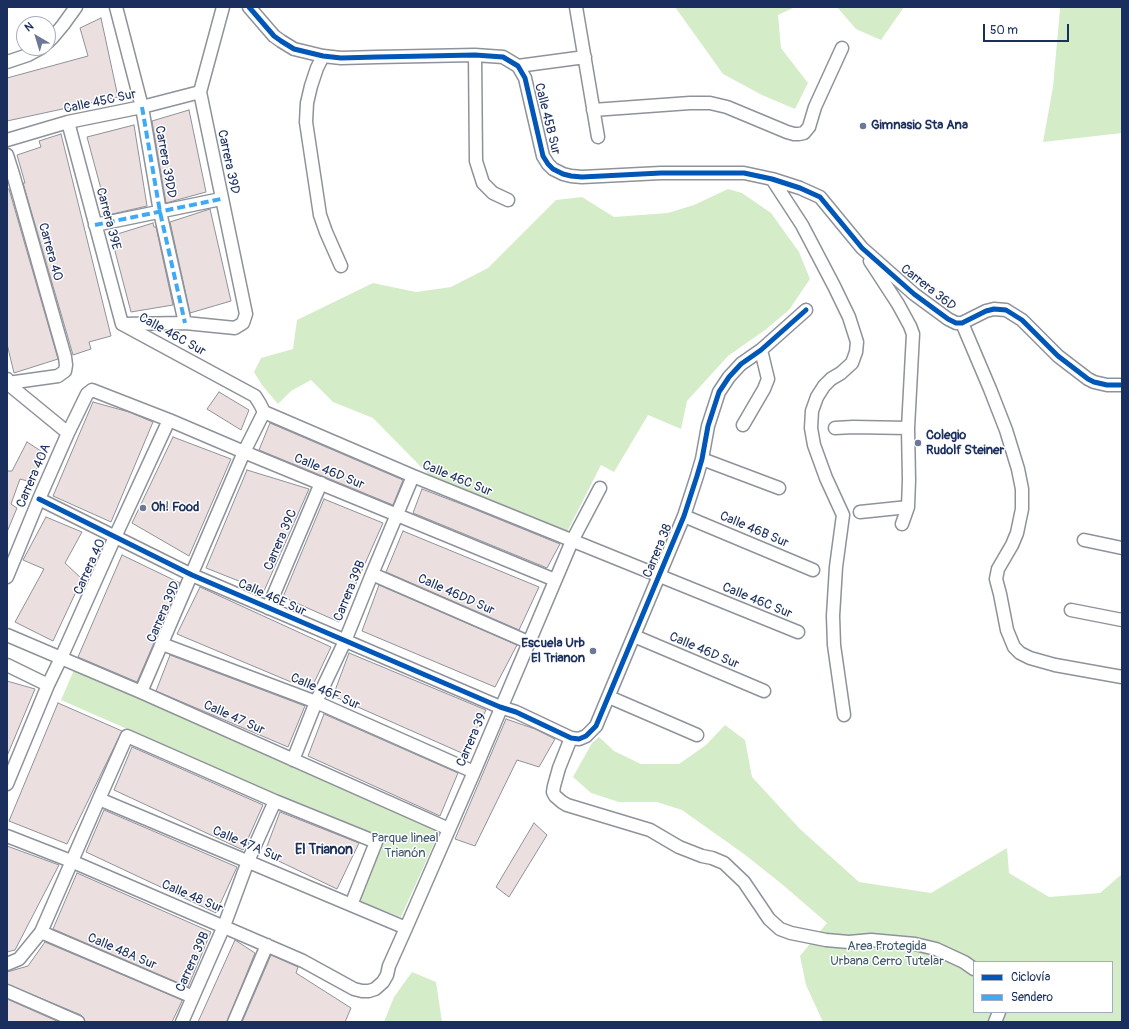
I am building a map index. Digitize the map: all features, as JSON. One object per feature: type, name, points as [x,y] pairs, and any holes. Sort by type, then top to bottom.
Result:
[{"type":"street","points":[[56,34],[76,7]]},
{"type":"street","name":"Carrera 39DD","points":[[116,7],[142,107],[160,212],[185,323]]},
{"type":"street","name":"Carrera 39D","points":[[185,323],[235,328],[243,323],[246,314],[200,92],[223,7]]},
{"type":"street","points":[[249,7],[280,41],[294,49],[323,56],[363,58],[476,54],[503,57],[518,66],[585,57]]},
{"type":"street","points":[[576,7],[585,57],[592,110],[598,137]]},
{"type":"street","points":[[592,110],[710,103],[727,107],[787,132],[800,134],[804,133],[809,127],[815,107],[842,48]]},
{"type":"street","points":[[476,54],[476,161],[483,183],[493,193],[508,200]]},
{"type":"street","points":[[7,62],[25,56]]},
{"type":"street","points":[[323,56],[311,86],[307,104],[306,122],[320,215],[341,266]]},
{"type":"street","name":"Calle 45B Sur","points":[[518,66],[527,83],[543,156],[553,169],[563,174],[582,177],[661,173],[744,173],[772,179],[800,188],[820,197]]},
{"type":"street","name":"Calle 45C Sur","points":[[7,140],[68,122],[142,107],[200,92]]},
{"type":"street","name":"Carrera 39E","points":[[68,122],[122,324]]},
{"type":"street","name":"Carrera 40","points":[[7,155],[10,175],[65,357],[66,365],[65,371],[58,376],[7,382]]},
{"type":"street","points":[[772,179],[802,225],[834,286],[849,316],[857,342],[856,352],[852,363],[841,373],[831,379],[824,386],[817,397],[812,412],[811,428],[816,451],[826,478],[843,515],[836,567],[833,616],[834,645],[844,715]]},
{"type":"street","name":"Carrera 36D","points":[[820,197],[862,248],[914,294],[948,319],[956,323],[962,323],[986,311],[994,309],[1006,310],[1022,320],[1058,356],[1088,379],[1107,385],[1122,386]]},
{"type":"street","points":[[96,225],[222,199]]},
{"type":"street","points":[[862,248],[898,304],[913,334],[908,428],[908,507],[902,524]]},
{"type":"street","name":"Carrera 38","points":[[571,738],[586,736],[592,732],[609,697],[684,516],[702,459],[708,426],[719,392],[729,377],[741,364],[761,350],[806,310]]},
{"type":"street","points":[[122,324],[185,323]]},
{"type":"street","points":[[962,323],[1006,430],[1018,469],[1022,489],[1022,510],[1017,533],[998,569],[996,579],[1007,630],[1014,647],[1020,653],[1030,658],[1055,665],[1122,677]]},
{"type":"street","name":"Calle 46C Sur","points":[[122,324],[255,396],[264,412],[413,476],[798,632]]},
{"type":"street","points":[[743,425],[764,389],[768,379],[761,350]]},
{"type":"street","points":[[7,382],[68,433]]},
{"type":"street","name":"Carrera 40A","points":[[7,577],[68,433],[87,394],[92,390]]},
{"type":"street","name":"Calle 46D Sur","points":[[92,390],[169,420],[555,580]]},
{"type":"street","name":"Carrera 39D","points":[[141,692],[244,452],[264,412]]},
{"type":"street","name":"Carrera 40","points":[[7,784],[48,685],[169,420]]},
{"type":"street","points":[[835,428],[908,428]]},
{"type":"street","points":[[702,459],[780,488]]},
{"type":"street","name":"Carrera 39B","points":[[293,760],[316,702],[345,641],[413,476]]},
{"type":"street","name":"Carrera 39C","points":[[268,608],[321,484]]},
{"type":"street","name":"Carrera 39","points":[[362,991],[375,989],[383,982],[387,975],[389,966],[474,772],[572,540],[600,488]]},
{"type":"street","name":"Calle 46E Sur","points":[[39,499],[192,575],[500,708]]},
{"type":"street","points":[[860,512],[908,507]]},
{"type":"street","name":"Calle 46B Sur","points":[[684,516],[813,570]]},
{"type":"street","points":[[1084,540],[1122,548]]},
{"type":"street","name":"Calle 46DD Sur","points":[[372,574],[528,642]]},
{"type":"street","points":[[1071,610],[1122,620]]},
{"type":"street","name":"Calle 47 Sur","points":[[7,635],[141,692],[449,829]]},
{"type":"street","name":"Calle 46D Sur","points":[[634,636],[764,691]]},
{"type":"street","name":"Calle 46F Sur","points":[[162,644],[316,702],[474,772]]},
{"type":"street","points":[[7,665],[48,685]]},
{"type":"street","points":[[609,697],[697,735]]},
{"type":"street","points":[[500,708],[516,712],[571,738],[559,768],[554,786],[555,796],[562,802],[567,805],[650,830],[678,847],[724,863],[744,882],[769,919],[780,929],[791,933],[826,940],[849,942],[871,940],[914,944],[936,949],[964,962],[973,968]]},
{"type":"street","points":[[7,964],[19,959],[41,932],[127,736],[275,801],[376,842],[351,905]]},
{"type":"street","name":"Calle 47A Sur","points":[[99,799],[406,928]]},
{"type":"street","name":"Carrera 39B","points":[[182,1022],[224,926],[248,861],[275,801]]},
{"type":"street","name":"Calle 48 Sur","points":[[7,836],[72,861],[224,926],[303,961],[342,983],[362,991]]},
{"type":"street","name":"Calle 48A Sur","points":[[41,932],[193,997]]},
{"type":"street","points":[[234,1022],[267,945]]},
{"type":"street","points":[[7,991],[78,1022]]},
{"type":"green space","points":[[675,7],[795,7],[778,15],[781,48],[808,83],[795,109],[762,95],[723,74]]},
{"type":"green space","points":[[837,7],[904,7],[881,40],[856,29]]},
{"type":"green space","points":[[1059,7],[1122,7],[1122,133],[1043,142],[1053,87]]},
{"type":"green space","points":[[728,189],[742,193],[771,213],[799,252],[810,279],[789,310],[765,330],[728,356],[687,401],[681,429],[648,415],[614,472],[601,465],[567,532],[429,475],[373,418],[333,402],[311,380],[291,391],[278,404],[262,385],[254,372],[261,358],[293,349],[297,320],[373,283],[416,292],[451,287],[488,268],[556,200],[582,197],[614,217],[668,213],[694,205]]},
{"type":"green space","name":"Parque lineal Trianón","points":[[74,670],[440,830],[401,917],[357,900],[380,840],[61,700]]},
{"type":"green space","name":"Area Protegida Urbana Cerro Tutelar","points":[[725,725],[745,740],[752,777],[800,829],[859,882],[931,893],[1007,848],[1009,873],[1049,897],[1100,893],[1122,874],[1122,1022],[823,1022],[806,985],[800,956],[827,923],[744,854],[682,810],[657,802],[619,802],[591,793],[573,777],[592,743],[599,737],[614,751],[641,764],[679,764],[706,745]]},
{"type":"green space","points":[[412,972],[436,982],[442,1022],[384,1022],[394,997]]},
{"type":"building","points":[[101,18],[118,97],[7,121],[7,78],[88,56],[80,28]]},
{"type":"building","points":[[189,110],[206,192],[166,203],[152,121]]},
{"type":"building","points":[[134,125],[147,206],[108,215],[87,137]]},
{"type":"building","points":[[61,134],[111,336],[89,342],[91,349],[73,355],[23,183],[25,183],[17,155],[41,147],[39,141]]},
{"type":"building","points":[[7,189],[9,189],[58,359],[14,373],[7,344]]},
{"type":"building","points":[[210,209],[231,301],[190,313],[170,222]]},
{"type":"building","points":[[153,223],[154,227],[156,227],[173,305],[131,312],[111,236]]},
{"type":"building","points":[[219,392],[249,410],[241,430],[207,409]]},
{"type":"building","points":[[93,402],[129,412],[153,422],[111,522],[53,496]]},
{"type":"building","points":[[270,423],[403,480],[393,505],[259,450]]},
{"type":"building","points":[[173,437],[231,459],[189,556],[132,523]]},
{"type":"building","points":[[27,442],[41,451],[39,462],[31,482],[20,479],[11,504],[17,508],[7,532],[7,471],[12,471]]},
{"type":"building","points":[[247,470],[309,489],[264,591],[206,568]]},
{"type":"building","points":[[422,489],[560,544],[547,568],[413,513]]},
{"type":"building","points":[[324,499],[383,523],[339,622],[283,597]]},
{"type":"building","points":[[46,517],[82,532],[65,563],[82,579],[53,641],[15,622],[44,569],[23,560]]},
{"type":"building","points":[[403,531],[539,587],[519,630],[386,572]]},
{"type":"building","points":[[122,555],[180,583],[137,682],[78,657]]},
{"type":"building","points":[[379,585],[517,645],[495,687],[362,631]]},
{"type":"building","points":[[200,587],[331,647],[312,687],[293,678],[291,682],[177,634]]},
{"type":"building","points":[[349,653],[486,710],[464,754],[333,696]]},
{"type":"building","points":[[170,655],[305,706],[288,747],[156,691]]},
{"type":"building","points":[[7,681],[35,689],[7,756]]},
{"type":"building","points":[[58,703],[122,731],[67,844],[9,821]]},
{"type":"building","points":[[324,714],[458,773],[440,816],[308,756]]},
{"type":"building","points":[[506,719],[535,729],[555,739],[539,767],[517,760],[475,846],[455,839]]},
{"type":"building","points":[[132,747],[263,805],[243,850],[114,790]]},
{"type":"building","points":[[104,810],[237,867],[216,913],[86,852]]},
{"type":"building","points":[[280,812],[359,843],[337,889],[264,854]]},
{"type":"building","points":[[534,823],[547,835],[509,897],[496,887]]},
{"type":"building","points":[[7,846],[59,865],[15,950],[7,952]]},
{"type":"building","points":[[77,873],[211,932],[188,987],[53,929]]},
{"type":"building","points":[[235,940],[255,953],[227,1022],[198,1022]]},
{"type":"building","points":[[45,942],[182,1000],[172,1022],[85,1022],[81,1015],[7,984],[7,972],[28,966]]},
{"type":"building","points":[[271,955],[298,967],[296,973],[351,1008],[345,1022],[242,1022]]},
{"type":"building","points":[[7,999],[59,1022],[7,1022]]},
{"type":"marked path","points":[[142,107],[160,212],[185,323]]},
{"type":"marked path","points":[[95,225],[221,199]]},
{"type":"cycle path","points":[[249,7],[274,36],[281,41],[294,49],[323,56],[341,58],[475,55],[503,57],[518,66],[525,78],[543,156],[553,169],[563,174],[582,177],[661,173],[744,173],[772,179],[800,188],[820,197],[862,248],[914,294],[948,319],[956,323],[962,323],[986,311],[994,309],[1006,310],[1022,320],[1058,356],[1088,379],[1107,385],[1122,385]]},
{"type":"cycle path","points":[[39,499],[192,575],[500,707],[516,712],[571,738],[579,739],[586,736],[596,726],[684,516],[702,459],[708,426],[719,392],[729,377],[741,364],[761,350],[806,310]]},
{"type":"place","name":"Gimnasio Sta Ana","points":[[863,126]]},
{"type":"place","name":"Colegio Rudolf Steiner","points":[[918,443]]},
{"type":"place","name":"Oh! Food","points":[[143,508]]},
{"type":"place","name":"Escuela Urb El Trianon","points":[[593,651]]},
{"type":"district","name":"El Trianon","points":[[324,850]]}]
